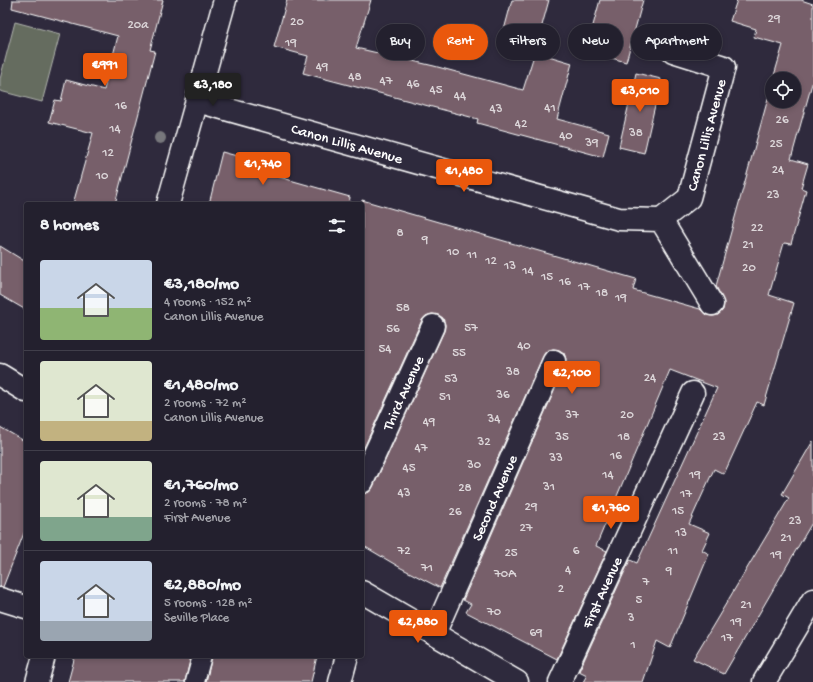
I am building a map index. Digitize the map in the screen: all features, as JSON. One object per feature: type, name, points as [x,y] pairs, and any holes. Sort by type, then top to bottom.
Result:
[{"type":"street","points":[[169,202],[225,0]]},
{"type":"street","name":"Canon Lillis Avenue","points":[[197,101],[619,219],[661,220],[689,198],[724,67],[702,60]]},
{"type":"street","points":[[661,220],[712,304]]},
{"type":"street","name":"Third Avenue","points":[[364,478],[433,326]]},
{"type":"street","name":"Second Avenue","points":[[434,634],[554,361]]},
{"type":"street","points":[[0,375],[24,390]]},
{"type":"street","name":"First Avenue","points":[[560,682],[693,393]]},
{"type":"street","points":[[364,594],[517,682]]},
{"type":"street","points":[[0,599],[24,606]]},
{"type":"street","points":[[764,682],[813,600]]},
{"type":"street","points":[[37,682],[43,658]]},
{"type":"street","points":[[340,682],[346,658]]},
{"type":"lane","points":[[195,682],[201,658]]},
{"type":"green space","points":[[15,22],[60,34],[42,102],[0,91],[0,79]]},
{"type":"building","points":[[13,0],[163,0],[150,50],[155,51],[116,202],[74,202],[93,133],[49,122],[55,100],[61,101],[66,80],[104,90],[118,36],[12,8]]},
{"type":"building","points":[[287,0],[371,0],[356,48],[376,53],[376,60],[408,60],[523,90],[532,60],[560,59],[572,63],[557,119],[609,133],[603,157],[477,123],[478,119],[303,73],[308,56],[274,47]]},
{"type":"building","points":[[512,0],[549,0],[542,24],[506,24]]},
{"type":"building","points":[[600,0],[643,0],[636,24],[631,24],[631,44],[626,62],[619,60],[623,60],[623,24],[593,24]]},
{"type":"building","points":[[737,0],[801,0],[813,4],[813,80],[791,159],[808,164],[801,188],[806,190],[791,244],[784,243],[769,295],[794,303],[764,405],[757,402],[724,474],[714,469],[689,524],[710,533],[702,550],[709,554],[670,648],[657,641],[643,682],[583,682],[587,675],[579,671],[630,560],[637,563],[717,388],[670,370],[596,546],[607,551],[557,659],[466,612],[471,604],[463,600],[565,366],[566,359],[564,353],[553,349],[547,351],[543,356],[440,588],[401,568],[364,546],[364,493],[369,492],[373,487],[444,331],[445,325],[443,318],[438,315],[432,314],[426,316],[422,320],[364,448],[364,202],[362,202],[362,200],[636,279],[633,290],[700,309],[706,315],[718,315],[723,310],[724,303],[716,286],[765,108],[801,108],[801,72],[775,72],[783,45],[754,37],[756,29],[730,21]]},
{"type":"building","points":[[636,73],[661,79],[644,153],[619,147]]},
{"type":"building","points":[[222,152],[267,164],[265,173],[350,197],[349,202],[210,202]]},
{"type":"building","points":[[0,246],[24,261],[24,309],[0,295]]},
{"type":"building","points":[[0,427],[24,441],[24,533],[3,587],[0,587]]},
{"type":"building","points":[[813,441],[813,521],[724,674],[693,659],[789,498],[782,494]]},
{"type":"building","points":[[74,658],[191,658],[185,682],[68,682]]},
{"type":"building","points":[[212,658],[317,658],[311,682],[206,682]]}]
